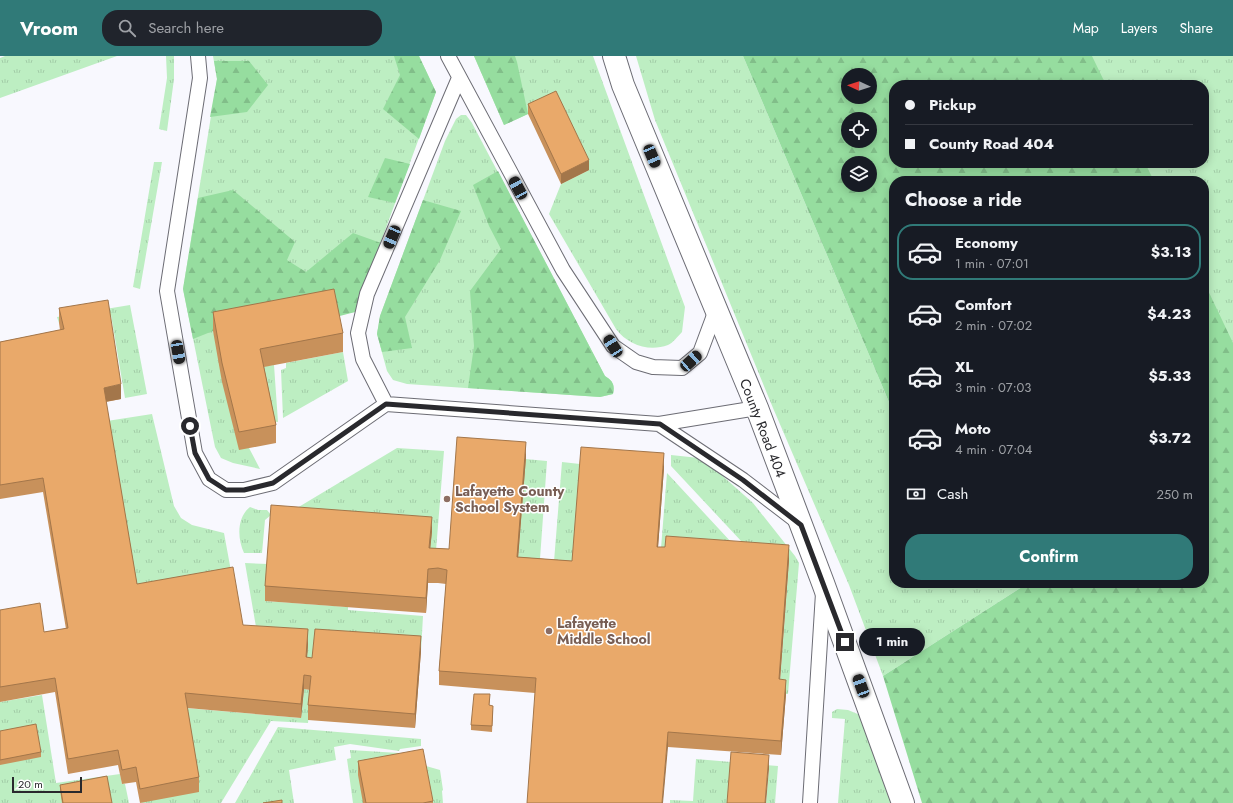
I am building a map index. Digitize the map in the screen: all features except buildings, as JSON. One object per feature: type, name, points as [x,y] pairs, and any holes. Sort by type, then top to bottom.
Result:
[{"type":"street","name":"County Road 404","points":[[614,56],[623,85],[756,408],[823,583],[903,803]]},
{"type":"lane","points":[[198,56],[200,78],[167,291],[195,453],[209,479],[226,490],[244,490],[273,483],[386,404],[660,424],[756,408]]},
{"type":"lane","points":[[448,56],[563,270],[613,346],[636,362],[654,367],[682,368],[700,353],[716,310]]},
{"type":"lane","points":[[386,404],[363,359],[358,333],[367,294],[459,78]]},
{"type":"lane","points":[[660,424],[743,480],[801,525]]},
{"type":"lane","points":[[810,803],[823,583]]},
{"type":"green space","points":[[5,56],[117,56],[0,98],[0,58]]},
{"type":"green space","points":[[166,56],[174,56],[174,79],[167,131],[159,129],[167,78]]},
{"type":"green space","points":[[213,56],[419,56],[436,92],[355,312],[213,331],[249,448],[260,469],[233,463],[221,458],[215,447],[183,289],[217,79]]},
{"type":"green space","points":[[394,56],[419,56],[436,92],[419,139],[383,109],[400,75]]},
{"type":"green space","points":[[474,56],[593,56],[685,307],[682,332],[670,344],[654,348],[639,346],[621,335],[616,329],[549,214],[561,184],[589,170],[556,101],[504,125]]},
{"type":"green space","points":[[474,56],[515,56],[528,114],[504,125]]},
{"type":"green space","points":[[636,56],[743,56],[889,402],[889,588],[1020,588],[883,676],[849,585],[773,408],[655,120]]},
{"type":"green space","points":[[743,56],[1092,56],[1104,80],[889,80],[889,168],[1148,168],[1152,176],[889,176],[889,402]]},
{"type":"green space","points":[[1083,56],[1233,56],[1233,380],[1209,328],[1209,176],[1139,176],[1135,168],[1209,168],[1209,80],[1094,80]]},
{"type":"green space","points":[[214,61],[249,61],[268,85],[247,112],[210,117],[217,79]]},
{"type":"green space","points":[[461,115],[466,115],[472,123],[605,376],[613,384],[613,394],[600,397],[407,384],[393,380],[387,371],[377,334],[380,316],[445,141],[456,119]]},
{"type":"green space","points":[[385,158],[410,164],[395,203],[368,197]]},
{"type":"green space","points":[[154,162],[162,162],[140,289],[133,287]]},
{"type":"green space","points":[[498,171],[605,376],[613,384],[613,394],[600,397],[468,388],[474,346],[470,291],[501,249],[489,226],[473,185]]},
{"type":"green space","points":[[233,190],[295,242],[287,260],[306,272],[353,233],[381,243],[355,312],[336,317],[213,331],[193,339],[183,289],[198,198]]},
{"type":"green space","points":[[423,200],[461,211],[440,260],[405,317],[412,348],[382,352],[377,334],[380,316]]},
{"type":"green space","points":[[1209,293],[1233,343],[1233,803],[922,803],[883,676],[1020,588],[1209,588]]},
{"type":"green space","points":[[130,305],[147,394],[125,398],[111,315],[59,323],[57,317]]},
{"type":"green space","points":[[343,352],[348,381],[283,418],[281,370],[286,368],[286,363]]},
{"type":"green space","points":[[274,365],[278,422],[270,421],[260,367]]},
{"type":"green space","points":[[152,414],[174,506],[181,518],[192,525],[224,533],[233,582],[137,598],[107,421]]},
{"type":"green space","points":[[397,448],[444,451],[435,563],[429,562],[431,531],[277,520]]},
{"type":"green space","points":[[671,455],[699,458],[708,463],[753,503],[799,563],[788,694],[779,694],[789,560],[756,557],[671,466]]},
{"type":"green space","points":[[525,459],[547,461],[539,573],[517,572]]},
{"type":"green space","points":[[562,462],[580,464],[572,576],[553,574]]},
{"type":"green space","points":[[667,473],[745,557],[660,561]]},
{"type":"green space","points":[[250,507],[258,510],[267,510],[271,515],[265,520],[262,553],[244,553],[240,541],[239,534],[241,522],[246,511]]},
{"type":"green space","points":[[245,563],[268,564],[265,601],[348,607],[348,610],[423,616],[421,651],[315,643],[312,672],[256,627]]},
{"type":"green space","points":[[304,689],[311,690],[308,723],[271,721],[221,803],[141,803],[185,708],[301,718]]},
{"type":"green space","points":[[42,695],[56,783],[120,774],[122,784],[125,784],[129,803],[0,803],[0,702]]},
{"type":"green space","points":[[837,709],[848,710],[865,717],[895,803],[838,803],[845,719],[832,718],[832,712]]},
{"type":"green space","points":[[278,727],[421,739],[421,746],[400,749],[399,751],[350,744],[334,747],[336,760],[289,770],[294,803],[235,803]]},
{"type":"green space","points":[[350,750],[399,753],[363,803],[353,803],[347,759],[351,758]]},
{"type":"green space","points":[[696,759],[778,766],[775,803],[766,803],[769,769],[728,803],[670,803],[670,800],[693,801]]},
{"type":"green space","points":[[426,766],[440,770],[443,803],[433,803]]},
{"type":"place","name":"Lafayette County School System","points":[[447,499]]},
{"type":"place","name":"Lafayette Middle School","points":[[549,631]]},
{"type":"route","points":[[190,426],[195,453],[209,479],[226,490],[244,490],[273,483],[386,404],[660,424],[743,480],[801,525],[845,642]]}]
